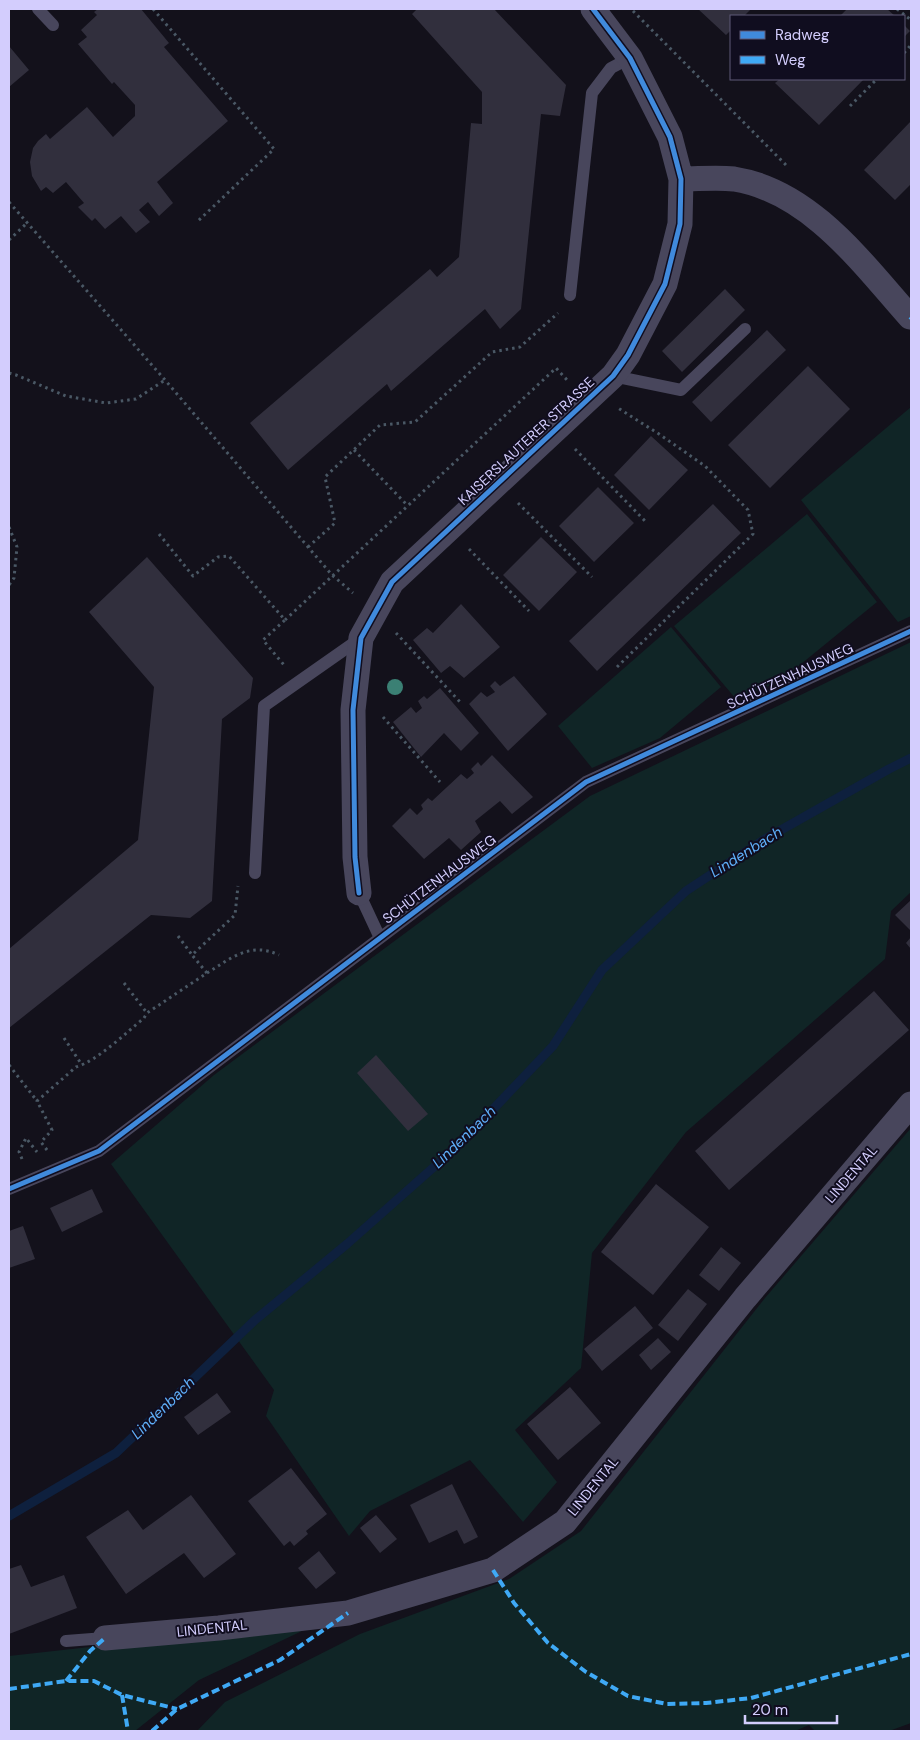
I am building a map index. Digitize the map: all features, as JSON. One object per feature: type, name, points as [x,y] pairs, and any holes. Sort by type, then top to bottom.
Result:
[{"type":"street","name":"KAISERSLAUTERER STRASSE","points":[[359,893],[355,857],[353,720],[361,638],[392,582],[613,376],[628,355],[665,284],[680,224],[680,178],[670,137],[630,58],[593,9]]},
{"type":"street","points":[[680,178],[733,179],[770,189],[795,204],[835,233],[910,317]]},
{"type":"street","name":"LINDENTAL","points":[[105,1638],[219,1628],[348,1613],[493,1570],[565,1522],[745,1298],[911,1104]]},
{"type":"lane","points":[[38,9],[53,25]]},
{"type":"lane","points":[[570,295],[592,93],[611,68],[630,58]]},
{"type":"lane","points":[[613,376],[681,390],[745,330]]},
{"type":"lane","name":"SCHÜTZENHAUSWEG","points":[[9,1189],[99,1150],[586,782],[911,632]]},
{"type":"lane","points":[[255,873],[264,706],[361,638]]},
{"type":"lane","points":[[359,893],[380,938]]},
{"type":"lane","points":[[66,1641],[105,1638]]},
{"type":"path","points":[[153,9],[274,149],[197,222]]},
{"type":"path","points":[[630,9],[788,167]]},
{"type":"path","points":[[850,106],[877,80]]},
{"type":"path","points":[[9,202],[165,380],[332,576],[377,612],[461,703]]},
{"type":"path","points":[[9,240],[27,223]]},
{"type":"path","points":[[308,547],[335,523],[325,477],[380,425],[415,422],[492,352],[520,346],[571,302],[570,295]]},
{"type":"path","points":[[299,682],[263,640],[556,368],[571,384]]},
{"type":"path","points":[[9,373],[66,396],[106,402],[136,399],[165,380]]},
{"type":"path","points":[[594,393],[659,434],[704,466],[748,510],[753,534],[617,667]]},
{"type":"path","points":[[556,429],[646,522]]},
{"type":"path","points":[[354,450],[408,506]]},
{"type":"path","points":[[498,483],[592,577]]},
{"type":"path","points":[[9,527],[17,547],[14,578],[9,586]]},
{"type":"path","points":[[449,529],[529,611]]},
{"type":"path","points":[[159,534],[193,576],[218,556],[229,556],[285,620]]},
{"type":"path","points":[[356,687],[440,782]]},
{"type":"path","points":[[192,954],[235,915],[239,874],[255,873]]},
{"type":"path","points":[[178,936],[207,973]]},
{"type":"path","points":[[37,1101],[76,1067],[95,1057],[144,1018],[146,1013],[207,973],[246,950],[269,951],[278,955]]},
{"type":"path","points":[[124,983],[146,1013]]},
{"type":"path","points":[[64,1038],[82,1065]]},
{"type":"path","points":[[9,1065],[37,1101],[52,1130],[41,1142],[50,1153]]},
{"type":"path","points":[[31,1180],[19,1152],[26,1138],[43,1159]]},
{"type":"green space","points":[[911,407],[911,616],[898,622],[801,500]]},
{"type":"green space","points":[[807,514],[877,602],[779,682],[736,699],[674,626]]},
{"type":"green space","points":[[671,627],[721,687],[660,738],[592,768],[558,726]]},
{"type":"green space","points":[[911,642],[911,892],[891,911],[885,959],[686,1132],[592,1253],[581,1368],[515,1430],[557,1482],[523,1522],[470,1460],[370,1511],[349,1536],[266,1416],[274,1390],[111,1164],[214,1075],[590,796]]},
{"type":"green space","points":[[911,1128],[911,1723],[889,1731],[815,1731],[809,1725],[795,1731],[197,1731],[225,1702],[360,1634],[509,1579],[581,1531],[765,1298]]},
{"type":"green space","points":[[323,1621],[199,1680],[135,1731],[9,1731],[9,1656]]},
{"type":"building","points":[[98,9],[141,9],[169,43],[164,47],[228,121],[157,182],[173,203],[159,216],[148,202],[139,210],[150,222],[136,233],[121,216],[105,229],[95,218],[92,221],[78,207],[84,203],[66,182],[53,193],[46,187],[41,191],[32,176],[30,162],[33,148],[38,141],[46,134],[50,139],[87,107],[113,137],[135,116],[135,105],[114,82],[112,84],[78,44],[87,37],[81,30],[97,15],[94,12]]},
{"type":"building","points":[[417,9],[494,9],[566,85],[560,116],[541,114],[521,309],[500,329],[485,309],[391,391],[387,384],[288,470],[250,423],[430,269],[437,277],[459,257],[471,123],[482,124],[482,92],[412,14]]},
{"type":"building","points":[[698,9],[751,9],[745,15],[730,15],[730,31],[726,35]]},
{"type":"building","points":[[847,9],[887,9],[894,15],[841,15]]},
{"type":"building","points":[[905,26],[910,31],[905,36]]},
{"type":"building","points":[[9,46],[29,70],[9,87]]},
{"type":"building","points":[[779,80],[863,80],[819,125],[775,83]]},
{"type":"building","points":[[911,121],[911,184],[895,200],[864,170]]},
{"type":"building","points":[[725,289],[745,310],[682,372],[662,351]]},
{"type":"building","points":[[767,330],[786,350],[711,422],[692,402]]},
{"type":"building","points":[[808,366],[850,409],[770,488],[728,445]]},
{"type":"building","points":[[651,436],[688,470],[649,510],[614,475]]},
{"type":"building","points":[[598,487],[634,523],[594,562],[559,526]]},
{"type":"building","points":[[713,504],[741,533],[597,671],[569,641]]},
{"type":"building","points":[[541,537],[577,572],[539,611],[503,575]]},
{"type":"building","points":[[147,557],[253,678],[250,698],[222,719],[212,901],[190,918],[151,915],[9,1028],[9,949],[138,840],[154,687],[89,612]]},
{"type":"building","points":[[461,604],[500,647],[464,678],[450,666],[441,673],[413,640],[427,628],[433,633]]},
{"type":"building","points":[[514,676],[547,714],[508,751],[469,704],[481,692],[487,697],[495,692],[490,686],[495,681],[500,686]]},
{"type":"building","points":[[440,688],[479,733],[461,751],[444,733],[421,757],[393,722],[411,707],[416,713],[422,708],[418,701],[424,696],[427,699]]},
{"type":"building","points":[[492,755],[533,797],[512,814],[500,801],[475,821],[481,832],[461,850],[449,838],[424,859],[392,826],[410,808],[417,815],[423,809],[421,805],[428,798],[432,801],[461,774],[467,779],[474,773],[471,769],[478,762],[481,766]]},
{"type":"building","points":[[911,900],[911,931],[895,915]]},
{"type":"building","points":[[911,937],[911,949],[906,943]]},
{"type":"building","points":[[874,991],[909,1030],[729,1190],[695,1151]]},
{"type":"building","points":[[376,1055],[428,1114],[408,1131],[357,1073]]},
{"type":"building","points":[[656,1184],[709,1227],[653,1295],[601,1252]]},
{"type":"building","points":[[92,1189],[103,1212],[62,1232],[50,1208]]},
{"type":"building","points":[[23,1226],[35,1259],[9,1268],[9,1231]]},
{"type":"building","points":[[721,1247],[741,1263],[719,1291],[699,1275]]},
{"type":"building","points":[[688,1289],[707,1304],[678,1341],[658,1325]]},
{"type":"building","points":[[635,1306],[653,1328],[602,1371],[584,1349]]},
{"type":"building","points":[[658,1338],[671,1352],[651,1370],[639,1355]]},
{"type":"building","points":[[570,1387],[601,1423],[558,1460],[527,1424]]},
{"type":"building","points":[[217,1393],[231,1412],[198,1435],[184,1417]]},
{"type":"building","points":[[291,1468],[327,1514],[306,1531],[308,1534],[294,1546],[290,1541],[284,1546],[248,1501]]},
{"type":"building","points":[[452,1484],[478,1537],[464,1544],[457,1530],[429,1543],[410,1505]]},
{"type":"building","points":[[191,1495],[236,1554],[204,1578],[184,1553],[126,1594],[86,1537],[128,1510],[143,1530]]},
{"type":"building","points":[[376,1515],[397,1539],[380,1553],[360,1528]]},
{"type":"building","points":[[319,1551],[336,1573],[316,1589],[298,1568]]},
{"type":"building","points":[[21,1565],[31,1587],[64,1575],[77,1608],[9,1634],[9,1569]]},
{"type":"waterway","name":"Lindenbach","points":[[9,1516],[116,1453],[255,1320],[347,1244],[461,1143],[553,1046],[602,970],[686,891],[765,839],[911,758]]},
{"type":"marked path","points":[[493,1570],[514,1603],[548,1643],[586,1672],[628,1696],[667,1704],[706,1703],[751,1698],[911,1654]]},
{"type":"marked path","points":[[152,1731],[177,1709],[280,1660],[348,1613]]},
{"type":"marked path","points":[[66,1681],[90,1651],[105,1638]]},
{"type":"marked path","points":[[9,1689],[66,1681],[94,1681],[122,1695],[177,1709]]},
{"type":"marked path","points":[[122,1695],[128,1731]]},
{"type":"cycle path","points":[[359,893],[355,857],[353,710],[361,638],[392,582],[613,376],[628,355],[665,284],[680,224],[681,179],[670,137],[630,58],[593,9]]},
{"type":"cycle path","points":[[9,1189],[99,1151],[586,782],[911,631]]}]
